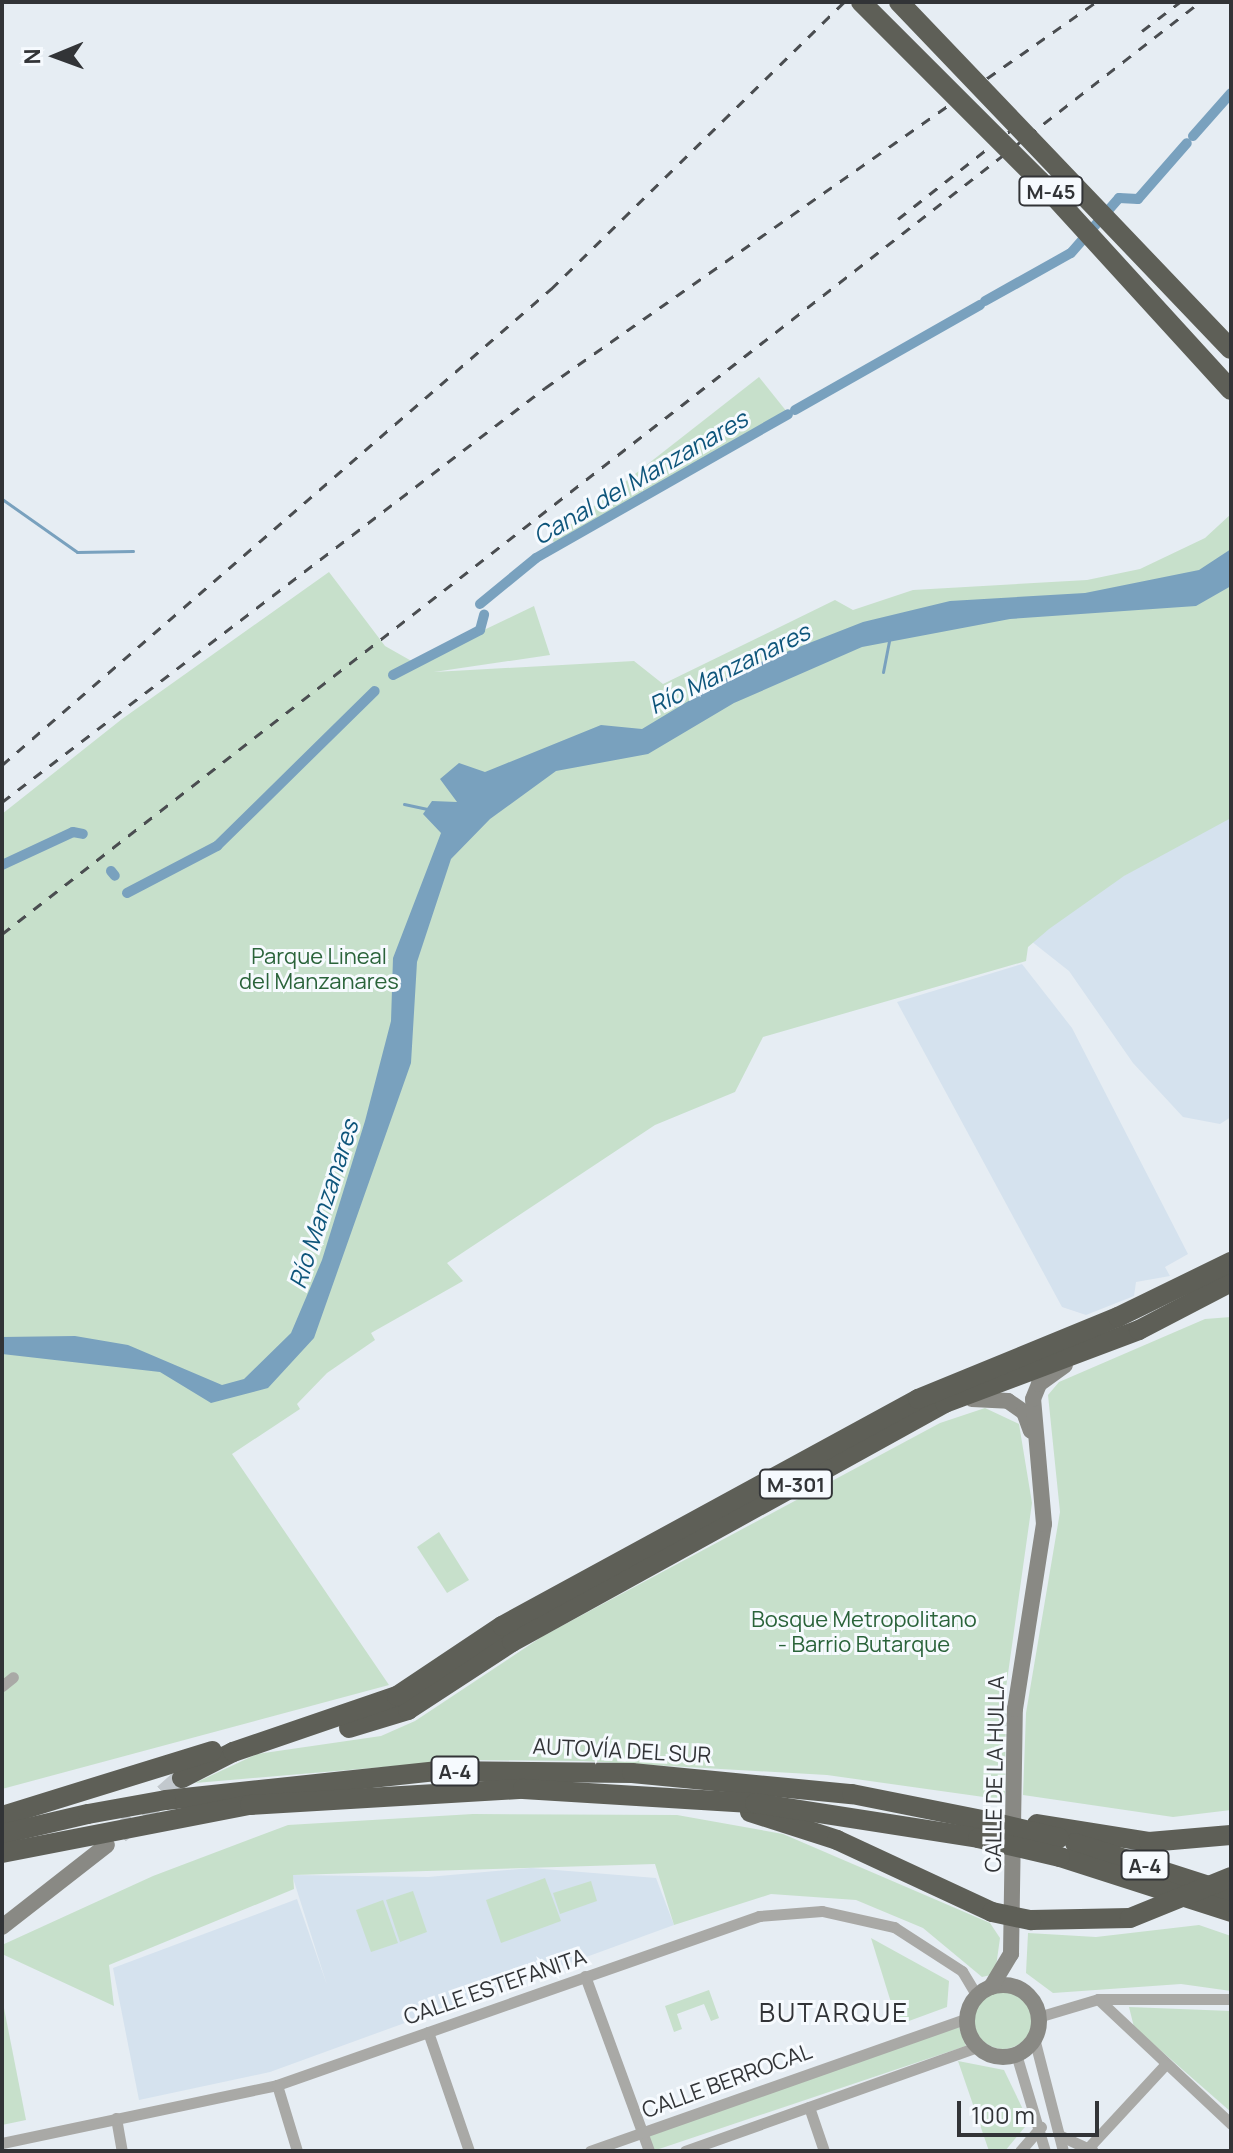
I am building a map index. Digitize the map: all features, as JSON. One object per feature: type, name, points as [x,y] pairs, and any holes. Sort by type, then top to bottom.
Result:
[{"type":"highway","name":"M-45","points":[[861,2],[1050,191],[1231,390]]},
{"type":"highway","name":"M-45","points":[[899,2],[1231,349]]},
{"type":"highway","name":"M-301","points":[[182,1778],[233,1752],[397,1696],[595,1574],[918,1399],[1231,1262]]},
{"type":"highway","name":"M-301","points":[[278,1738],[379,1721],[945,1403],[1139,1330],[1231,1282]]},
{"type":"highway","points":[[2,1816],[397,1696]]},
{"type":"highway","name":"AUTOVÍA DEL SUR","points":[[2,1834],[166,1800],[438,1771],[632,1773],[852,1794],[992,1822],[1231,1893]]},
{"type":"highway","points":[[604,1791],[801,1826],[992,1912],[1031,1920],[1130,1918],[1231,1877]]},
{"type":"highway","name":"AUTOVÍA DEL SUR","points":[[2,1853],[164,1817],[336,1795],[604,1791],[848,1813],[978,1838],[1061,1842],[1231,1912]]},
{"type":"highway","points":[[1061,1842],[1149,1842],[1231,1835]]},
{"type":"street","points":[[1039,1452],[1033,1399],[1039,1384],[1139,1330]]},
{"type":"street","points":[[865,1446],[976,1397],[996,1396],[1024,1412],[1039,1452]]},
{"type":"street","name":"CALLE DE LA HULLA","points":[[1011,1954],[1015,1709],[1044,1524],[1039,1452]]},
{"type":"street","points":[[2,1686],[13,1677]]},
{"type":"street","points":[[2,1927],[107,1845]]},
{"type":"street","name":"CALLE ESTEFANITA","points":[[2,2143],[277,2085],[751,1918],[822,1911],[883,1923],[926,1944],[984,1991]]},
{"type":"street","points":[[977,2047],[967,2018],[1011,1954]]},
{"type":"street","points":[[1011,1954],[1038,2017],[1034,2038],[1063,2151]]},
{"type":"street","points":[[585,1976],[649,2151]]},
{"type":"street","points":[[984,1991],[1012,1986],[1029,1997]]},
{"type":"street","points":[[1038,2017],[1098,1999],[1231,1999]]},
{"type":"street","points":[[1098,1999],[1231,2124]]},
{"type":"street","name":"CALLE BERROCAL","points":[[590,2151],[967,2018]]},
{"type":"street","points":[[428,2032],[469,2151]]},
{"type":"street","points":[[1016,2054],[1034,2038]]},
{"type":"street","points":[[685,2151],[977,2047],[1016,2054]]},
{"type":"street","points":[[1016,2054],[1041,2127],[1045,2151]]},
{"type":"street","points":[[1061,2136],[1091,2149],[1165,2065]]},
{"type":"street","points":[[277,2085],[297,2151]]},
{"type":"street","points":[[809,2107],[824,2151]]},
{"type":"street","points":[[116,2118],[122,2151]]},
{"type":"street","points":[[1020,2151],[1041,2127]]},
{"type":"shaded area","points":[[1231,814],[1231,1117],[1220,1124],[1183,1117],[1133,1063],[1069,971],[1031,941],[1082,900]]},
{"type":"shaded area","points":[[1022,964],[1072,1028],[1188,1254],[1165,1267],[1170,1276],[1136,1282],[1134,1296],[1086,1315],[1062,1307],[897,1002]]},
{"type":"shaded area","points":[[531,1868],[656,1878],[674,1925],[270,2072],[139,2100],[113,1968],[297,1899],[327,1985],[292,1875],[428,1877]]},
{"type":"green space","points":[[759,377],[787,412],[556,546],[552,539]]},
{"type":"green space","name":"Parque Lineal del Manzanares","points":[[1231,514],[1231,818],[1124,876],[1028,947],[1026,961],[763,1037],[735,1092],[655,1125],[447,1263],[463,1281],[371,1333],[375,1340],[327,1373],[297,1404],[300,1409],[232,1454],[389,1685],[2,1789],[2,814],[122,719],[329,572],[385,646],[415,663],[534,606],[550,655],[434,672],[634,661],[663,684],[835,600],[853,610],[913,590],[1087,580],[1140,569],[1205,538]]},
{"type":"green space","name":"Bosque Metropolitano - Barrio Butarque","points":[[1231,1317],[1231,1810],[1173,1817],[1023,1795],[1026,1713],[1060,1512],[1048,1395],[1059,1382],[1205,1319]]},
{"type":"green space","name":"Bosque Metropolitano - Barrio Butarque","points":[[985,1408],[1019,1424],[1032,1503],[1006,1688],[1005,1800],[827,1775],[583,1761],[466,1760],[195,1783],[257,1754],[381,1736],[415,1721],[543,1636],[940,1423]]},
{"type":"green space","points":[[439,1532],[469,1580],[447,1593],[417,1547]]},
{"type":"green space","points":[[473,1814],[677,1815],[783,1834],[990,1923],[1000,1938],[995,1974],[982,1977],[923,1928],[856,1900],[771,1894],[674,1925],[655,1864],[293,1875],[294,1889],[109,1965],[114,2006],[2,1954],[2,1945],[153,1876],[288,1825]]},
{"type":"green space","points":[[545,1878],[561,1921],[501,1943],[486,1900]]},
{"type":"green space","points":[[591,1881],[597,1901],[560,1914],[553,1893]]},
{"type":"green space","points":[[413,1891],[427,1932],[400,1942],[386,1900]]},
{"type":"green space","points":[[383,1900],[398,1943],[371,1952],[356,1910]]},
{"type":"green space","points":[[1199,1925],[1231,1936],[1231,1991],[1181,1984],[1053,1993],[1026,1973],[1028,1933],[1096,1937]]},
{"type":"green space","points":[[871,1938],[949,1981],[947,2007],[898,2025]]},
{"type":"green space","points":[[709,1990],[719,2018],[711,2021],[704,2004],[677,2014],[682,2029],[674,2032],[665,2006]]},
{"type":"green space","points":[[1003,1991],[1014,1993],[1023,2000],[1030,2009],[1030,2031],[1023,2040],[1014,2047],[1003,2049],[992,2047],[983,2040],[976,2031],[974,2020],[976,2009],[983,2000],[992,1993]]},
{"type":"green space","points":[[2,1998],[26,2120],[2,2125]]},
{"type":"green space","points":[[1129,2007],[1231,2011],[1231,2112],[1134,2027]]},
{"type":"green space","points":[[958,2025],[966,2046],[653,2151],[648,2135]]},
{"type":"green space","points":[[958,2061],[1004,2070],[1029,2122],[1005,2151],[989,2151]]},
{"type":"water","points":[[1231,549],[1231,586],[1196,606],[1010,619],[862,647],[734,703],[648,754],[556,771],[490,819],[451,859],[417,962],[411,1063],[314,1338],[268,1388],[211,1403],[160,1372],[2,1354],[2,1337],[75,1336],[128,1345],[222,1385],[244,1379],[291,1333],[322,1260],[365,1121],[391,1021],[393,958],[441,833],[423,814],[432,801],[457,802],[440,779],[459,763],[485,772],[601,725],[642,729],[740,670],[863,622],[950,601],[1085,593],[1199,570]]},
{"type":"waterway","name":"Canal del Manzanares","points":[[1193,136],[1231,93]]},
{"type":"waterway","name":"Canal del Manzanares","points":[[985,301],[1071,253],[1119,198],[1138,199],[1187,143]]},
{"type":"waterway","name":"Canal del Manzanares","points":[[795,410],[980,305]]},
{"type":"waterway","name":"Canal del Manzanares","points":[[480,604],[536,558],[788,414]]},
{"type":"waterway","points":[[2,499],[77,552],[133,551]]},
{"type":"waterway","name":"Canal del Manzanares","points":[[393,675],[480,630],[484,615]]},
{"type":"waterway","points":[[883,672],[889,641]]},
{"type":"waterway","name":"Canal del Manzanares","points":[[127,893],[217,846],[375,691]]},
{"type":"waterway","points":[[404,804],[428,809]]},
{"type":"waterway","name":"Canal del Manzanares","points":[[2,865],[73,832],[83,834]]},
{"type":"waterway","name":"Canal del Manzanares","points":[[111,871],[115,876]]},
{"type":"tunnel","points":[[119,1834],[182,1778]]},
{"type":"railway","points":[[2,765],[551,289],[844,2]]},
{"type":"railway","points":[[2,802],[545,388],[1096,2]]},
{"type":"railway","points":[[1142,31],[1180,2]]},
{"type":"railway","points":[[2,934],[1200,2]]},
{"type":"railway","points":[[898,219],[1024,120]]},
{"type":"district","name":"BUTARQUE","points":[[834,2013]]},
{"type":"water label","name":"Río Manzanares","points":[[729,668]]},
{"type":"water label","name":"Río Manzanares","points":[[323,1204]]}]
